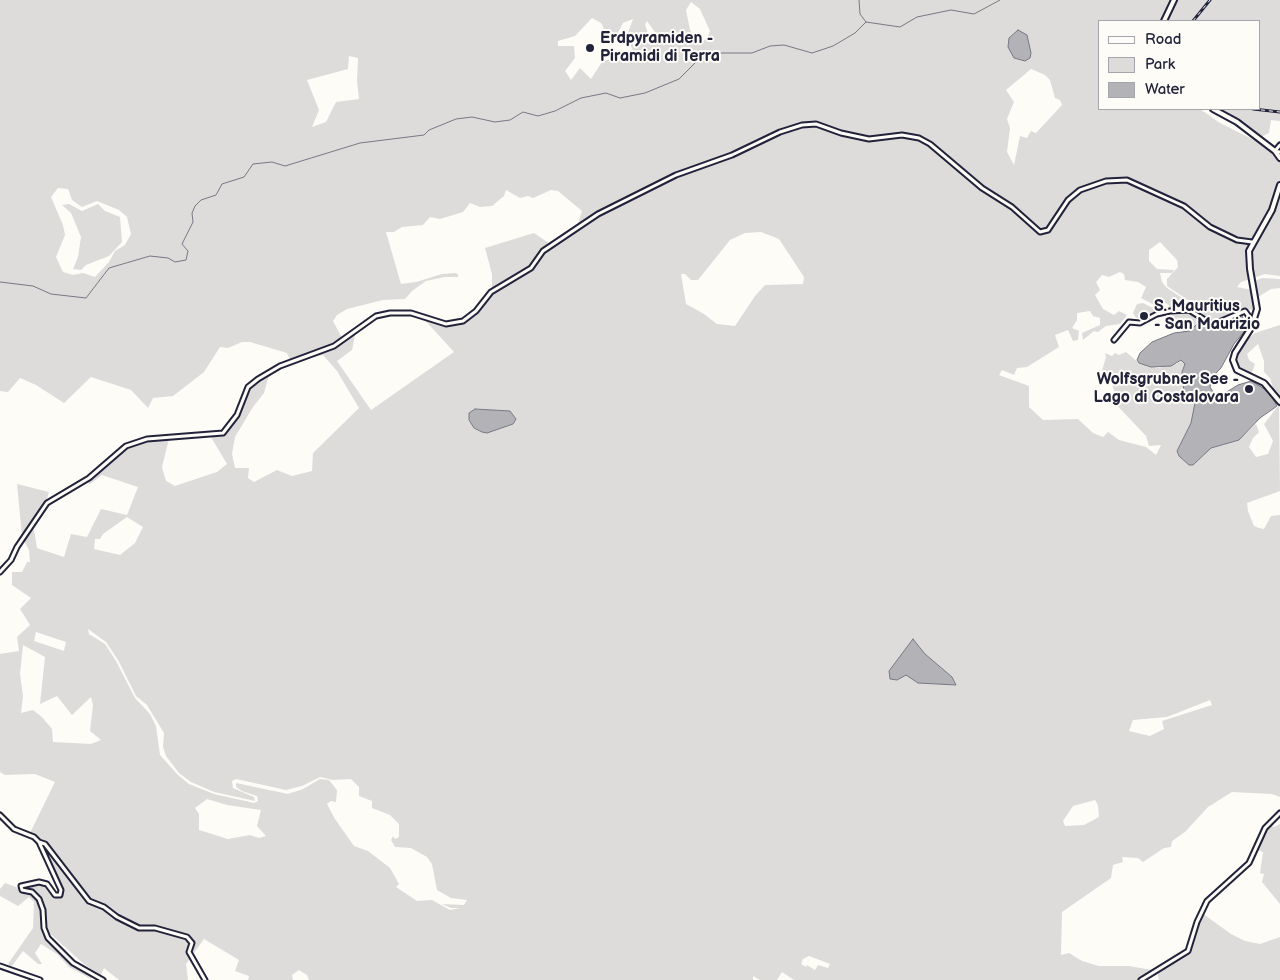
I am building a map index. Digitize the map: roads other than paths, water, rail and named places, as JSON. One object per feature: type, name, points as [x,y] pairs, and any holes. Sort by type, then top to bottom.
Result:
[{"type":"main road","points":[[1164,20],[1174,0]]},
{"type":"main road","points":[[1215,110],[1237,122],[1275,151],[1280,158]]},
{"type":"main road","points":[[1280,185],[1272,210],[1252,242],[1249,259],[1257,304],[1253,322],[1247,336],[1235,353],[1233,364],[1238,371],[1264,384],[1280,402]]},
{"type":"street","points":[[0,572],[11,560],[17,547],[47,503],[89,478],[126,446],[148,439],[223,433],[237,415],[248,387],[258,379],[280,366],[334,346],[376,316],[390,313],[411,313],[446,324],[462,321],[476,311],[491,292],[531,268],[543,251],[598,214],[676,175],[732,155],[780,132],[802,125],[816,124],[841,134],[869,139],[902,135],[918,138],[930,144],[982,188],[1012,207],[1040,232],[1048,230],[1068,200],[1080,190],[1106,181],[1127,180],[1184,206],[1210,227],[1237,240],[1252,242]]},
{"type":"street","points":[[1280,145],[1275,151],[1280,152]]},
{"type":"street","points":[[1114,340],[1129,322],[1140,323],[1157,314],[1170,311],[1189,310],[1210,323],[1224,320],[1242,310],[1246,312],[1253,322]]},
{"type":"street","points":[[1141,980],[1188,950],[1196,922],[1207,902],[1249,863],[1265,828],[1280,813]]},
{"type":"street","points":[[0,815],[14,828],[34,837],[39,842],[61,892],[55,895],[47,884],[39,882],[24,884],[21,888],[36,894],[39,899],[44,910],[44,928],[48,938],[73,963],[103,980]]},
{"type":"street","points":[[39,842],[46,844],[89,901],[104,907],[117,917],[140,928],[155,928],[189,938],[192,943],[189,952],[205,980]]},
{"type":"street","points":[[0,966],[40,980]]},
{"type":"water","points":[[1018,30],[1027,35],[1031,53],[1030,58],[1025,61],[1014,58],[1008,47],[1009,38]]},
{"type":"water","name":"Wolfsgrubner See - Lago di Costalovara","points":[[1241,313],[1247,328],[1234,344],[1221,368],[1212,377],[1210,387],[1215,395],[1220,396],[1238,385],[1251,381],[1268,391],[1277,406],[1260,418],[1239,440],[1211,448],[1193,465],[1189,465],[1179,456],[1177,451],[1191,423],[1195,403],[1184,392],[1182,372],[1185,364],[1181,360],[1171,366],[1151,367],[1139,363],[1137,360],[1140,353],[1152,342],[1174,333],[1190,331],[1199,322],[1215,325]]},
{"type":"water","points":[[475,409],[510,411],[516,419],[513,424],[487,433],[482,432],[474,428],[469,420],[469,413]]},
{"type":"water","points":[[913,639],[925,654],[952,677],[956,685],[918,683],[906,675],[897,680],[890,679],[889,671]]},
{"type":"waterway","points":[[859,0],[860,14],[866,22]]},
{"type":"waterway","points":[[0,282],[33,286],[51,294],[86,298],[109,268],[150,256],[168,258],[175,262],[186,260],[188,251],[182,244],[193,222],[192,213],[195,206],[201,200],[216,195],[222,184],[244,177],[253,164],[272,162],[285,166],[360,143],[424,135],[429,130],[456,119],[472,117],[495,122],[510,120],[523,112],[538,116],[555,111],[581,98],[606,93],[620,98],[645,93],[679,79],[699,59],[718,53],[752,53],[770,46],[784,45],[812,53],[833,46],[855,33],[866,22],[900,27],[917,17],[951,10],[974,14],[1000,0]]},
{"type":"railway","points":[[1194,20],[1210,0]]},
{"type":"railway","points":[[1260,110],[1280,112]]},
{"type":"place","name":"Erdpyramiden - Piramidi di Terra","points":[[590,48]]},
{"type":"place","name":"S. Mauritius - San Maurizio","points":[[1144,316]]},
{"type":"place","name":"Wolfsgrubner See - Lago di Costalovara","points":[[1249,389]]}]
